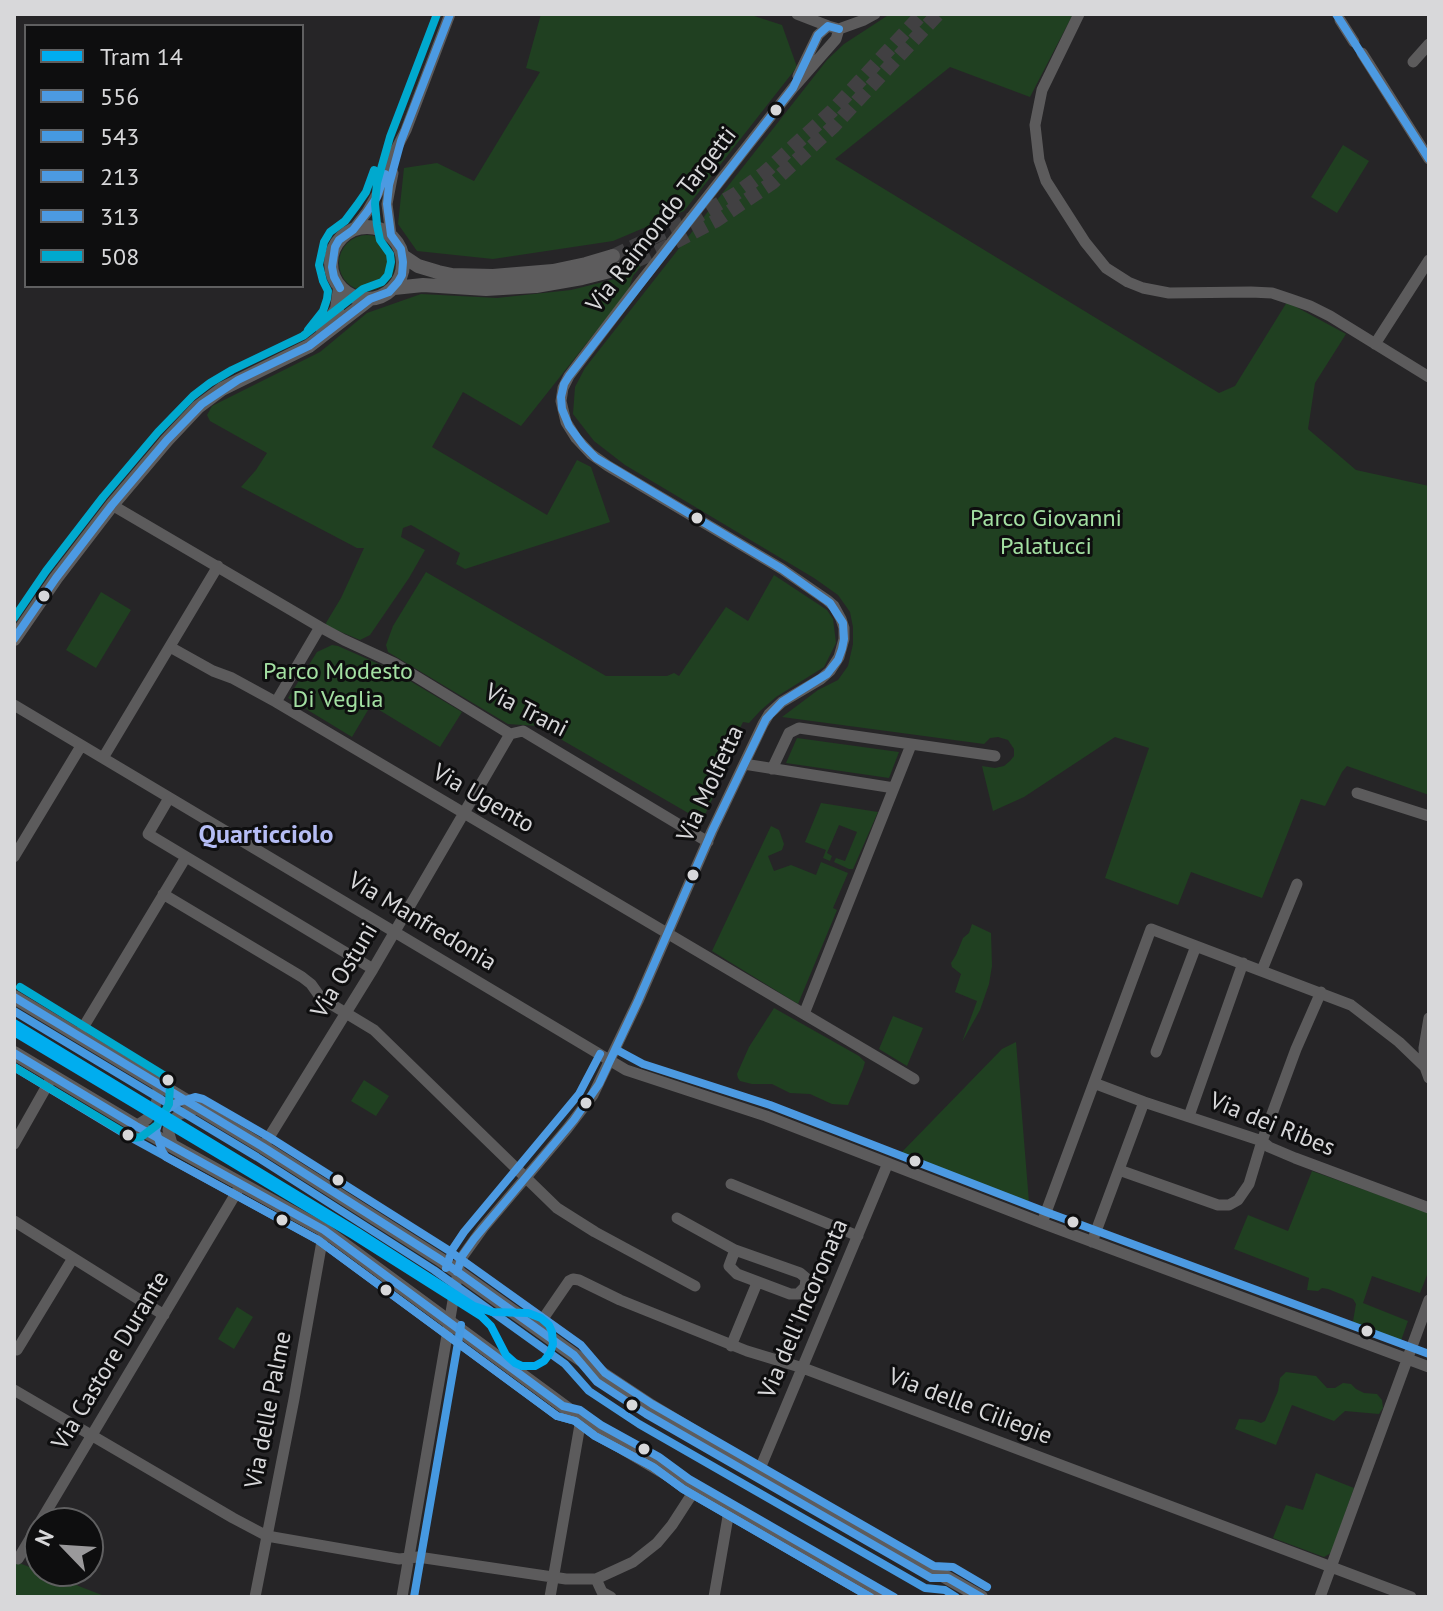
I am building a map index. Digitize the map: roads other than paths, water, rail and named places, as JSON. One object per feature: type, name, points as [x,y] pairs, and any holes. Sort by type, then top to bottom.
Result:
[{"type":"main road","points":[[313,343],[337,309],[340,288],[332,270],[333,252],[342,237],[364,227],[376,227],[391,235],[403,256],[402,275],[394,288]]},
{"type":"main road","points":[[14,639],[112,505],[202,404],[228,386],[313,343],[370,299],[394,288],[423,285],[486,289],[536,286],[567,281],[616,262],[493,276],[438,272],[418,266],[403,256]]},
{"type":"main road","points":[[340,288],[359,298],[370,299]]},
{"type":"main road","points":[[14,997],[263,1147],[430,1253],[651,1406],[981,1597]]},
{"type":"main road","points":[[14,1053],[136,1126],[324,1230],[690,1496],[880,1597]]},
{"type":"street","points":[[391,235],[388,196],[401,141],[450,14]]},
{"type":"street","points":[[797,14],[834,27],[875,14]]},
{"type":"street","points":[[1079,14],[1042,90],[1035,125],[1039,160],[1046,181],[1078,232],[1106,268],[1143,288],[1169,293],[1272,293],[1310,306],[1429,377]]},
{"type":"street","points":[[1340,20],[1354,42]]},
{"type":"street","name":"Via Raimondo Targetti","points":[[566,380],[793,88],[816,52],[836,39],[834,27]]},
{"type":"street","points":[[1413,62],[1429,44]]},
{"type":"street","points":[[1362,53],[1429,159]]},
{"type":"street","points":[[353,230],[373,204],[401,141]]},
{"type":"street","points":[[1375,344],[1429,260]]},
{"type":"street","name":"Via Molfetta","points":[[457,1272],[467,1248],[589,1101],[611,1060],[769,714],[782,702],[821,679],[836,664],[844,639],[841,619],[827,600],[782,569],[596,458],[576,438],[565,418],[561,397],[566,380]]},
{"type":"street","name":"Via Trani","points":[[112,505],[320,627],[394,663],[510,734],[523,731],[708,842]]},
{"type":"street","points":[[103,758],[218,566]]},
{"type":"street","points":[[276,702],[320,627]]},
{"type":"street","name":"Via Ugento","points":[[170,647],[276,702],[914,1079]]},
{"type":"street","points":[[14,705],[81,746],[14,857]]},
{"type":"street","points":[[772,769],[786,737],[795,729],[995,756]]},
{"type":"street","name":"Via Ostuni","points":[[263,1147],[373,969],[510,734]]},
{"type":"street","points":[[804,1014],[911,745]]},
{"type":"street","name":"Via Manfredonia","points":[[81,746],[638,1075],[746,1109],[1429,1367]]},
{"type":"street","points":[[744,764],[894,788]]},
{"type":"street","points":[[1357,793],[1429,816]]},
{"type":"street","points":[[169,798],[148,834],[373,969]]},
{"type":"street","points":[[78,1036],[186,857]]},
{"type":"street","points":[[1262,970],[1297,884]]},
{"type":"street","points":[[163,894],[302,977],[321,998],[374,1030],[563,1212],[695,1286]]},
{"type":"street","points":[[1042,1223],[1151,929],[1351,1005],[1428,1068]]},
{"type":"street","points":[[1156,1052],[1196,946]]},
{"type":"street","points":[[1189,1116],[1243,963]]},
{"type":"street","points":[[1119,1170],[1215,1204],[1229,1205],[1238,1200],[1247,1187],[1296,1049],[1321,992]]},
{"type":"street","points":[[1428,1068],[1424,1048],[1429,1018]]},
{"type":"street","points":[[14,1144],[52,1077]]},
{"type":"street","name":"Via dei Ribes","points":[[1099,1085],[1262,1141],[1295,1158],[1429,1208]]},
{"type":"street","points":[[136,1126],[147,1119],[154,1109],[158,1086]]},
{"type":"street","points":[[1092,1242],[1144,1102]]},
{"type":"street","points":[[173,1147],[168,1130],[171,1121],[180,1114],[197,1109]]},
{"type":"street","name":"Via dell'Incoronata","points":[[759,1471],[888,1163]]},
{"type":"street","points":[[731,1184],[858,1236]]},
{"type":"street","name":"Via Castore Durante","points":[[18,1559],[241,1185]]},
{"type":"street","points":[[677,1218],[735,1250],[798,1271],[807,1281],[804,1289],[795,1295],[737,1274],[730,1269],[735,1250]]},
{"type":"street","points":[[14,1221],[164,1315]]},
{"type":"street","name":"Via delle Palme","points":[[255,1597],[324,1230]]},
{"type":"street","points":[[17,1350],[73,1258]]},
{"type":"street","points":[[402,1597],[457,1272]]},
{"type":"street","name":"Via delle Ciliegie","points":[[536,1329],[569,1281],[576,1279],[731,1346],[803,1368],[1411,1597]]},
{"type":"street","points":[[731,1346],[757,1283]]},
{"type":"street","points":[[1320,1597],[1429,1300]]},
{"type":"street","points":[[14,1390],[267,1536],[399,1559],[418,1557],[566,1579],[596,1579],[625,1566],[649,1550],[669,1530],[690,1496]]},
{"type":"street","points":[[550,1597],[581,1419]]},
{"type":"street","points":[[714,1597],[728,1518]]},
{"type":"street","points":[[596,1579],[602,1592],[611,1597]]},
{"type":"tunnel","points":[[613,256],[700,215],[764,173],[832,111],[922,14]]},
{"type":"tunnel","points":[[618,269],[717,220],[772,183],[834,126],[938,14]]},
{"type":"tram line","name":"14","points":[[14,1023],[474,1306],[492,1312],[528,1313],[541,1318],[552,1332],[550,1353],[535,1366],[515,1363],[506,1355],[491,1326],[481,1316],[353,1235],[14,1032]]},
{"type":"district","name":"Quarticciolo","points":[[266,836]]},
{"type":"park label","name":"Parco Giovanni Palatucci","points":[[1046,533]]},
{"type":"park label","name":"Parco Modesto Di Veglia","points":[[338,686]]}]
